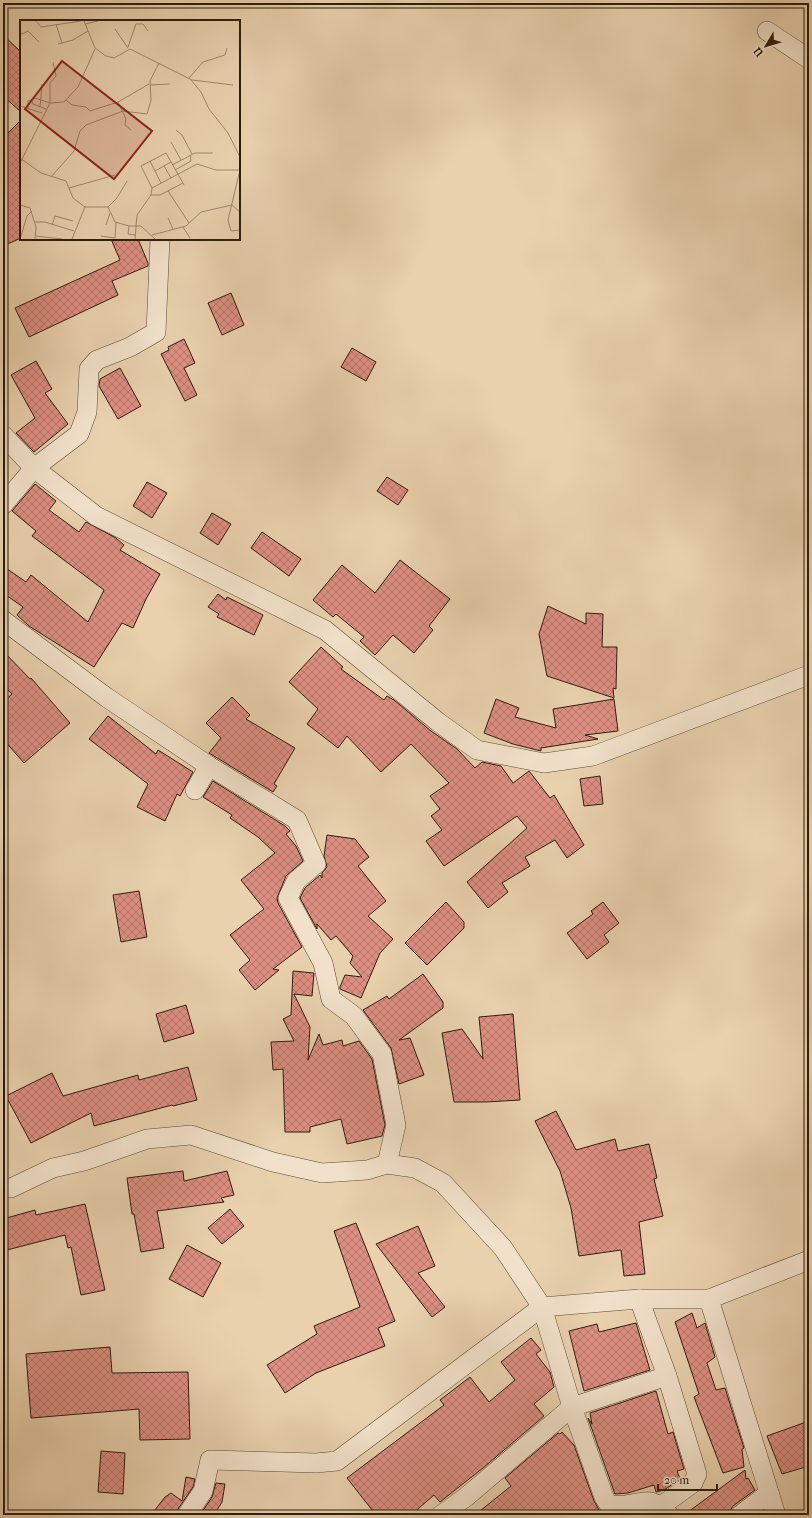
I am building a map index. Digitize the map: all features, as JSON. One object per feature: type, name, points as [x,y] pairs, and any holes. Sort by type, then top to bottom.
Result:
[{"type":"street","points":[[767,31],[809,59]]},
{"type":"street","points":[[3,505],[34,468],[79,434],[87,412],[89,369],[97,360],[130,347],[156,332],[160,240]]},
{"type":"street","points":[[3,435],[34,468],[96,516],[325,630],[438,722],[477,750],[544,763],[593,756],[809,675]]},
{"type":"street","points":[[3,620],[106,697],[209,766],[297,820],[308,842],[316,864],[296,881],[288,898],[323,963],[331,999],[354,1016],[382,1054],[396,1125],[387,1164]]},
{"type":"street","points":[[195,790],[209,766]]},
{"type":"street","points":[[3,1188],[11,1188],[53,1168],[84,1161],[148,1139],[190,1135],[272,1162],[322,1173],[367,1170],[387,1164],[416,1168],[443,1183],[503,1248],[542,1307],[572,1407],[604,1497],[610,1506],[625,1505],[647,1500],[665,1510],[693,1483],[697,1474],[667,1376],[639,1299]]},
{"type":"street","points":[[187,1515],[203,1491],[210,1460],[316,1463],[337,1460],[542,1307],[639,1299],[709,1299],[809,1260]]},
{"type":"street","points":[[709,1299],[776,1515]]},
{"type":"street","points":[[441,1515],[466,1498],[572,1407],[667,1376]]},
{"type":"street","points":[[740,1515],[769,1493]]},
{"type":"building","points":[[3,35],[20,51],[20,111],[3,96]]},
{"type":"building","points":[[20,121],[20,238],[3,246],[3,138]]},
{"type":"building","points":[[111,240],[138,240],[148,266],[112,281],[118,295],[29,337],[15,308],[120,260]]},
{"type":"building","points":[[231,293],[244,325],[222,335],[208,303]]},
{"type":"building","points":[[184,339],[195,363],[184,368],[197,395],[185,401],[161,354],[169,350],[168,347]]},
{"type":"building","points":[[352,348],[376,362],[366,381],[341,367]]},
{"type":"building","points":[[36,361],[52,389],[45,393],[68,424],[34,452],[16,433],[35,418],[11,375]]},
{"type":"building","points":[[120,368],[141,406],[118,419],[99,386],[100,379]]},
{"type":"building","points":[[387,477],[408,490],[398,505],[377,491]]},
{"type":"building","points":[[147,482],[167,493],[152,518],[133,506]]},
{"type":"building","points":[[35,484],[56,501],[49,510],[79,532],[86,522],[116,538],[124,545],[120,550],[160,574],[146,599],[133,628],[122,623],[94,667],[29,626],[17,615],[23,607],[3,593],[3,566],[26,582],[31,575],[88,622],[104,590],[32,536],[36,531],[12,511]]},
{"type":"building","points":[[212,513],[231,524],[218,545],[200,533]]},
{"type":"building","points":[[262,532],[301,559],[289,576],[251,548]]},
{"type":"building","points":[[400,560],[450,599],[429,626],[433,630],[414,653],[393,635],[375,655],[360,641],[364,637],[336,614],[333,617],[313,600],[342,565],[375,593]]},
{"type":"building","points":[[218,594],[226,600],[227,597],[263,615],[254,635],[217,617],[219,614],[208,607]]},
{"type":"building","points":[[548,606],[586,624],[586,613],[603,614],[602,647],[617,647],[616,689],[613,688],[614,698],[547,676],[539,634]]},
{"type":"building","points":[[321,647],[343,667],[341,669],[384,700],[387,696],[394,700],[431,731],[457,749],[475,768],[482,762],[501,766],[513,783],[529,771],[550,798],[554,795],[584,845],[567,858],[555,840],[525,857],[530,866],[502,883],[508,892],[488,908],[467,882],[527,828],[517,816],[444,866],[426,841],[442,830],[431,816],[440,809],[430,796],[449,783],[411,744],[381,772],[347,736],[338,748],[307,724],[318,709],[289,682]]},
{"type":"building","points":[[3,651],[30,679],[31,678],[70,723],[24,763],[3,739],[3,702],[12,694],[3,685]]},
{"type":"building","points":[[232,697],[250,715],[246,719],[295,748],[274,784],[277,786],[273,792],[209,753],[221,738],[206,723]]},
{"type":"building","points":[[496,699],[519,708],[515,717],[556,728],[553,709],[614,699],[618,731],[585,735],[598,739],[541,748],[541,751],[513,744],[484,733]]},
{"type":"building","points":[[108,716],[156,754],[158,750],[193,772],[180,796],[177,794],[165,821],[137,807],[148,784],[89,739]]},
{"type":"building","points":[[600,776],[603,804],[584,806],[580,779]]},
{"type":"building","points":[[213,781],[285,826],[290,831],[286,834],[296,846],[303,861],[286,876],[277,898],[278,903],[302,947],[273,969],[279,970],[255,990],[239,970],[250,960],[230,935],[264,909],[241,880],[275,853],[258,837],[230,818],[232,815],[203,797]]},
{"type":"building","points":[[327,835],[355,839],[369,857],[358,866],[386,901],[368,916],[393,939],[380,953],[361,998],[340,989],[345,975],[362,977],[350,963],[353,956],[336,936],[331,940],[317,924],[317,929],[300,898],[305,888],[320,875],[322,878],[322,873],[327,867],[324,856]]},
{"type":"building","points":[[139,891],[147,937],[121,942],[113,895]]},
{"type":"building","points":[[446,902],[464,922],[464,928],[427,965],[405,943]]},
{"type":"building","points":[[603,902],[619,923],[604,935],[609,942],[587,959],[567,933],[593,914],[591,911]]},
{"type":"building","points":[[293,971],[314,973],[312,996],[294,994],[310,1027],[308,1060],[319,1034],[323,1045],[342,1040],[343,1046],[359,1041],[372,1059],[385,1125],[382,1136],[347,1144],[341,1119],[310,1127],[310,1132],[285,1132],[283,1069],[273,1070],[271,1042],[294,1041],[283,1019],[291,1015]]},
{"type":"building","points":[[423,974],[443,1002],[443,1008],[399,1040],[410,1038],[424,1075],[399,1084],[391,1048],[363,1010],[387,996],[389,999]]},
{"type":"building","points":[[186,1005],[194,1033],[164,1042],[156,1014]]},
{"type":"building","points":[[513,1014],[520,1100],[454,1102],[442,1033],[462,1029],[483,1059],[479,1017]]},
{"type":"building","points":[[188,1067],[197,1100],[172,1105],[94,1126],[91,1113],[31,1143],[6,1096],[52,1073],[63,1096],[138,1075],[139,1080]]},
{"type":"building","points":[[556,1111],[576,1150],[615,1139],[618,1151],[649,1144],[657,1178],[654,1179],[663,1216],[639,1222],[645,1274],[624,1276],[621,1250],[579,1256],[571,1208],[560,1171],[535,1121]]},
{"type":"building","points":[[183,1171],[184,1181],[227,1171],[234,1195],[221,1198],[224,1202],[157,1211],[164,1248],[141,1252],[134,1214],[132,1214],[127,1178]]},
{"type":"building","points":[[85,1204],[105,1290],[81,1295],[71,1247],[68,1248],[65,1235],[3,1251],[3,1219],[35,1210],[36,1215]]},
{"type":"building","points":[[230,1209],[244,1226],[222,1244],[208,1228]]},
{"type":"building","points":[[356,1223],[395,1321],[378,1328],[385,1346],[316,1373],[285,1393],[267,1365],[317,1334],[314,1326],[360,1307],[334,1231]]},
{"type":"building","points":[[418,1226],[435,1266],[418,1273],[445,1307],[432,1317],[376,1244]]},
{"type":"building","points":[[187,1245],[221,1263],[203,1297],[169,1279]]},
{"type":"building","points":[[692,1313],[697,1328],[705,1323],[715,1357],[707,1363],[716,1390],[725,1388],[744,1448],[742,1449],[744,1467],[723,1473],[694,1397],[699,1394],[675,1322]]},
{"type":"building","points":[[636,1323],[650,1370],[584,1391],[569,1331],[597,1324],[599,1332]]},
{"type":"building","points":[[531,1338],[541,1350],[536,1354],[550,1372],[554,1387],[534,1404],[544,1416],[483,1468],[440,1502],[434,1495],[411,1515],[376,1515],[347,1478],[444,1405],[440,1400],[470,1377],[489,1402],[515,1380],[501,1362]]},
{"type":"building","points":[[110,1347],[112,1373],[188,1372],[190,1439],[140,1440],[139,1409],[31,1418],[26,1354]]},
{"type":"building","points":[[656,1391],[668,1434],[673,1432],[684,1469],[677,1471],[680,1479],[664,1490],[656,1492],[654,1485],[628,1493],[615,1494],[588,1418],[592,1424],[590,1413]]},
{"type":"building","points":[[809,1421],[809,1466],[782,1474],[767,1436]]},
{"type":"building","points":[[562,1432],[574,1445],[594,1501],[599,1510],[594,1515],[475,1515],[511,1486],[505,1478],[558,1433],[560,1434]]},
{"type":"building","points":[[101,1451],[125,1453],[123,1494],[98,1492]]},
{"type":"building","points":[[745,1470],[746,1479],[748,1478],[755,1490],[733,1506],[730,1511],[724,1515],[684,1515]]},
{"type":"building","points":[[186,1477],[195,1479],[193,1487],[178,1509],[176,1515],[151,1515],[165,1497],[171,1493],[182,1501]]},
{"type":"building","points":[[216,1483],[225,1484],[222,1502],[214,1515],[200,1515],[212,1497]]}]
